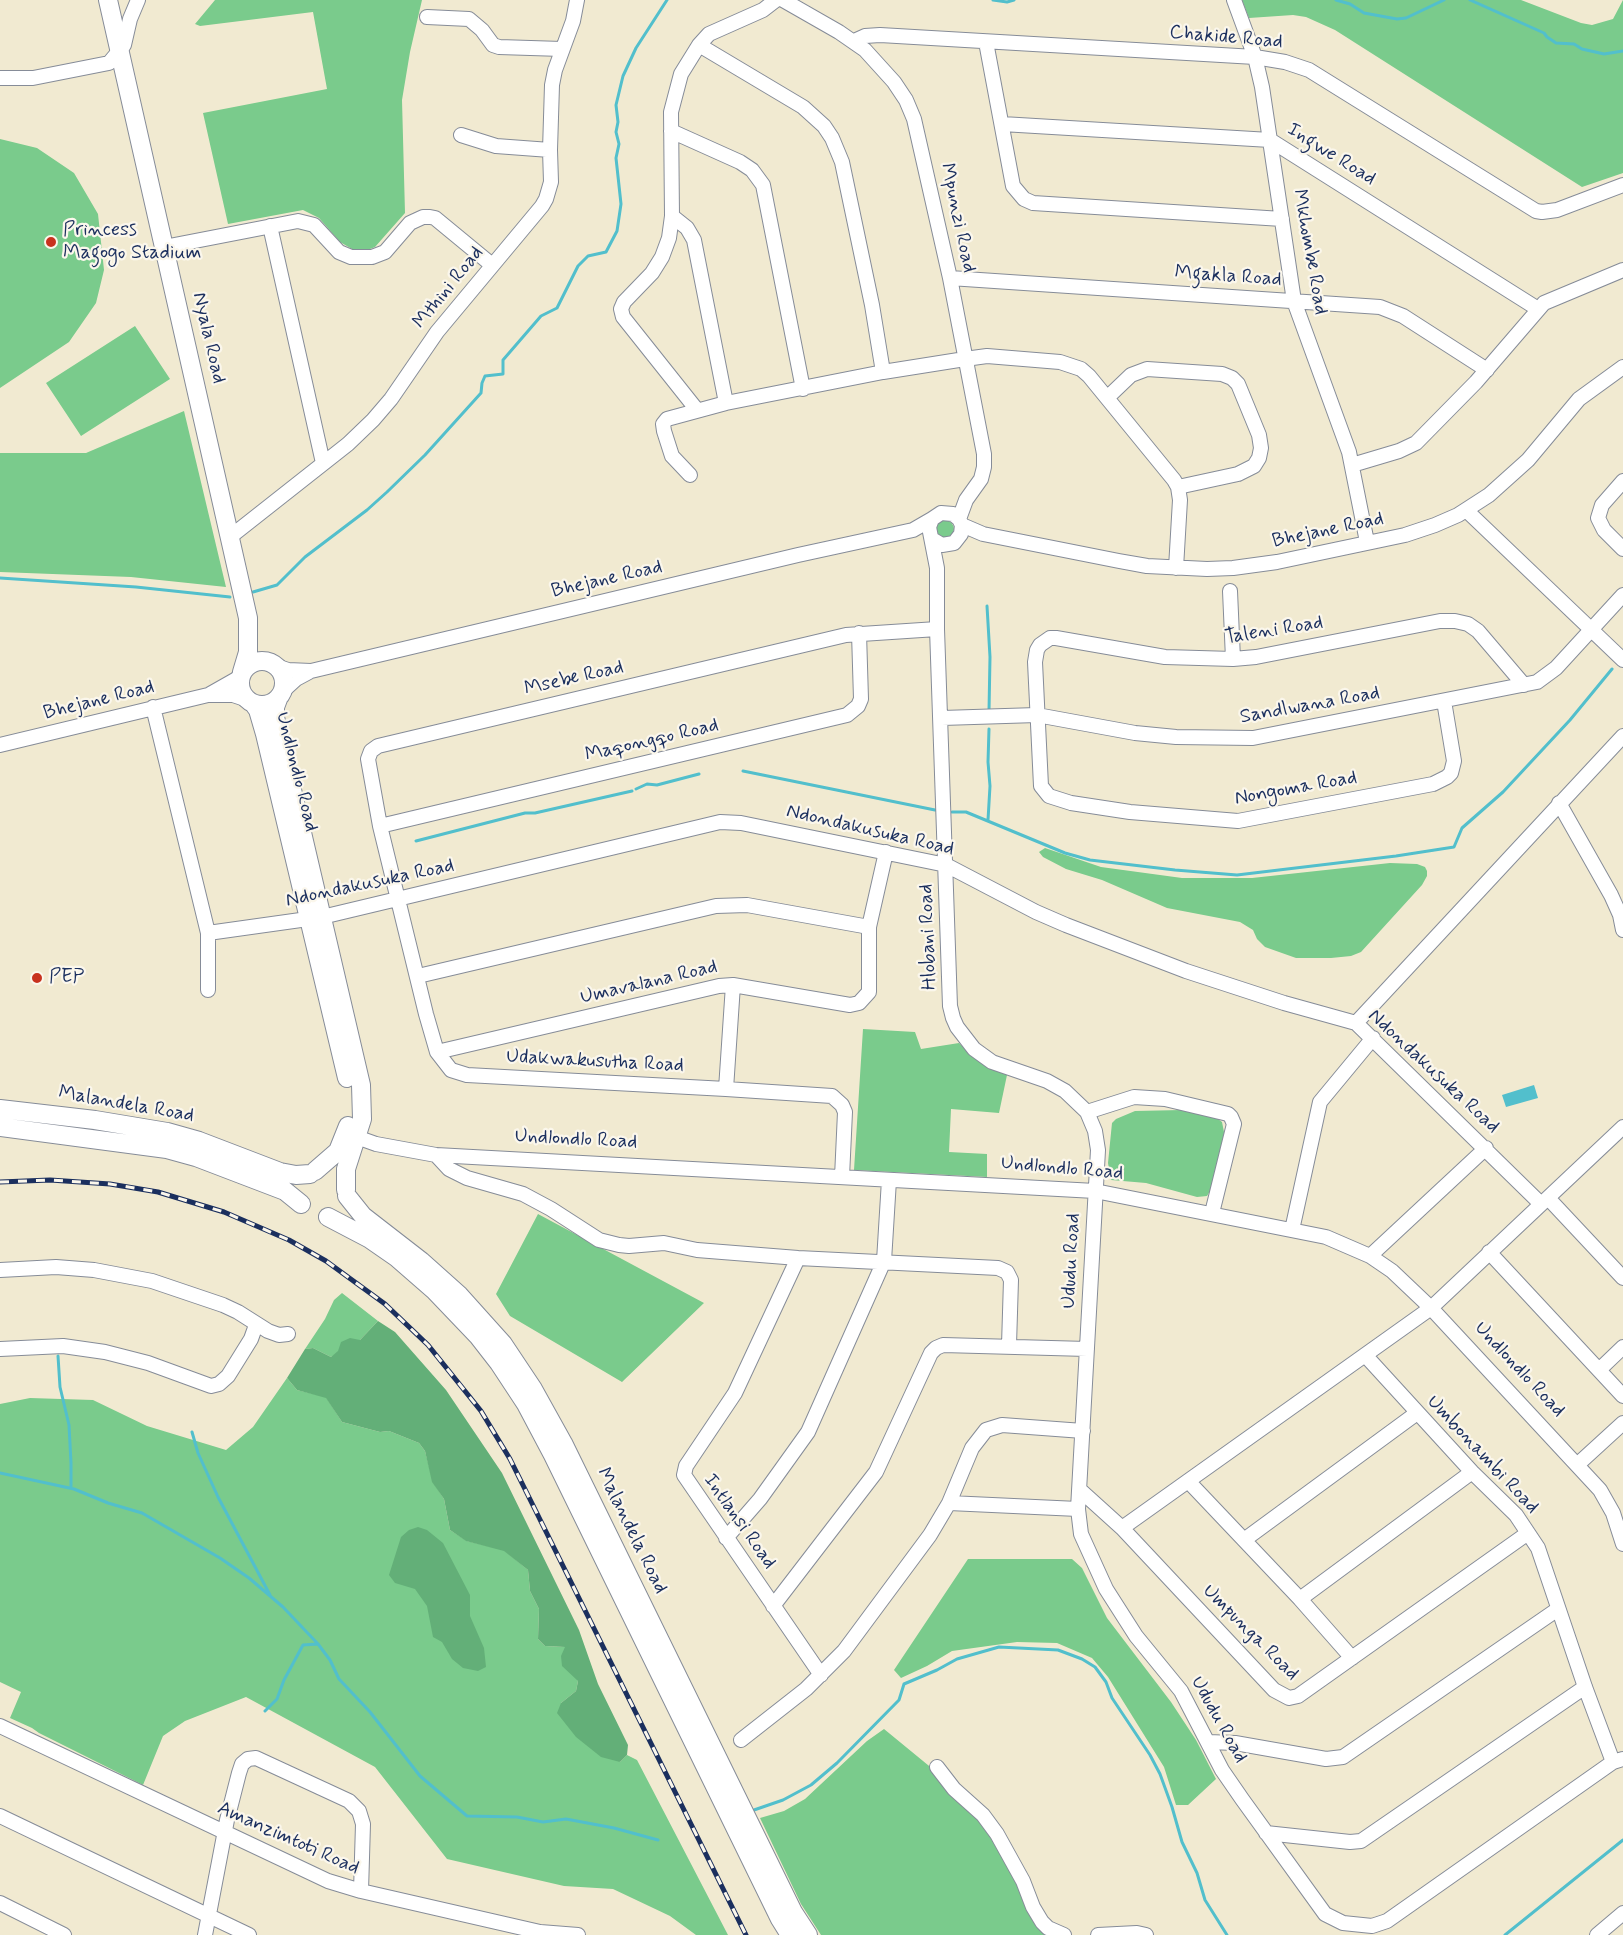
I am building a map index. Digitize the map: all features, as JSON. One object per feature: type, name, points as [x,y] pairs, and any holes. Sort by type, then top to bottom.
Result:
[{"type":"main road","name":"Nyala Road","points":[[108,0],[248,618],[260,645],[276,665]]},
{"type":"main road","name":"Nyala Road","points":[[241,674],[248,652],[248,618]]},
{"type":"main road","points":[[262,660],[276,665],[284,675],[281,694],[264,705],[251,702],[241,690],[241,674],[256,661],[262,660]]},
{"type":"main road","name":"Undlondlo Road","points":[[281,694],[275,707],[275,717],[350,1090],[352,1136],[346,1169],[346,1193]]},
{"type":"main road","name":"Undlondlo Road","points":[[251,702],[258,710],[315,918]]},
{"type":"main road","name":"Malandela Road","points":[[0,1109],[95,1120],[167,1132],[199,1141],[280,1172],[296,1175],[312,1173]]},
{"type":"main road","name":"Malandela Road","points":[[0,1127],[167,1149],[196,1156],[285,1191],[301,1204]]},
{"type":"main road","name":"Undlondlo Road","points":[[312,1173],[352,1136]]},
{"type":"main road","points":[[325,1170],[335,1173],[342,1180],[346,1193],[339,1212],[328,1217],[315,1216],[304,1209],[301,1204],[300,1187],[312,1173],[325,1170]]},
{"type":"main road","name":"Malandela Road","points":[[346,1193],[363,1216],[421,1261],[459,1295],[503,1344],[533,1389],[563,1443],[793,1912],[808,1935]]},
{"type":"main road","name":"Malandela Road","points":[[328,1217],[370,1239],[396,1257],[435,1291],[478,1336],[526,1404],[780,1919],[790,1935]]},
{"type":"street","points":[[0,78],[33,78],[109,63],[124,45],[130,19],[138,0]]},
{"type":"street","name":"Mthini Road","points":[[230,537],[348,444],[373,420],[391,399],[437,332],[546,199],[551,182],[552,85],[573,21],[577,0]]},
{"type":"street","points":[[697,410],[623,317],[621,309],[624,302],[652,273],[662,257],[669,238],[672,216],[671,112],[676,87],[686,65],[709,34],[763,10],[776,0]]},
{"type":"street","name":"Mpunzi Road","points":[[783,0],[854,41],[894,82],[906,100],[914,119],[950,278],[984,454],[981,479],[966,500],[959,531]]},
{"type":"street","name":"Mkhombe Road","points":[[1234,0],[1255,57],[1262,87],[1294,301],[1352,465],[1367,543]]},
{"type":"street","points":[[427,17],[469,19],[482,30],[493,45],[499,47],[562,49]]},
{"type":"street","name":"Chakide Road","points":[[854,41],[865,36],[880,35],[1255,57],[1295,64],[1309,70],[1536,211],[1557,210],[1623,185]]},
{"type":"street","points":[[986,42],[1013,186],[1029,201],[1282,219]]},
{"type":"street","points":[[699,45],[803,107],[825,126],[832,138],[842,162],[884,372]]},
{"type":"street","name":"Ingwe Road","points":[[1002,124],[1269,140],[1538,309]]},
{"type":"street","points":[[671,131],[740,162],[758,177],[763,185],[803,388]]},
{"type":"street","points":[[461,135],[496,147],[550,150]]},
{"type":"street","points":[[672,216],[687,228],[694,240],[726,403]]},
{"type":"street","points":[[164,247],[288,222],[307,222],[314,225],[339,252],[351,257],[372,257],[385,252],[410,223],[423,217],[430,217],[492,266]]},
{"type":"street","points":[[270,226],[323,463]]},
{"type":"street","points":[[1352,465],[1399,451],[1416,443],[1487,370],[1538,309],[1553,298],[1623,270]]},
{"type":"street","name":"Mgakla Road","points":[[950,278],[1368,305],[1387,309],[1403,316],[1487,370]]},
{"type":"street","points":[[690,476],[672,456],[663,424],[667,419],[726,403],[884,372],[965,359],[999,356],[1060,362],[1073,365],[1089,376],[1168,471],[1178,487],[1180,511],[1176,568]]},
{"type":"street","name":"Bhejane Road","points":[[959,531],[1119,561],[1176,568],[1254,566],[1405,536],[1467,511],[1502,485],[1521,467],[1579,399],[1623,367]]},
{"type":"street","points":[[1108,397],[1131,375],[1147,369],[1222,374],[1232,378],[1238,384],[1261,441],[1261,453],[1257,462],[1248,470],[1238,474],[1178,487]]},
{"type":"street","points":[[1623,481],[1602,505],[1598,518],[1604,530],[1623,549]]},
{"type":"street","name":"Mpunzi Road","points":[[938,516],[966,500]]},
{"type":"street","points":[[1467,511],[1623,660]]},
{"type":"street","points":[[953,514],[959,531],[942,545],[931,537],[929,527],[938,516],[953,514]]},
{"type":"street","name":"Bhejane Road","points":[[281,694],[296,679],[311,671],[798,555],[913,530],[938,516]]},
{"type":"street","name":"Bhejane Road","points":[[913,530],[931,537]]},
{"type":"street","points":[[937,568],[959,531]]},
{"type":"street","name":"Hlobani Road","points":[[931,537],[937,568],[937,629],[942,718],[950,1006],[957,1027],[974,1049],[992,1062],[1047,1081],[1065,1091],[1087,1112],[1095,1131],[1098,1150],[1095,1191]]},
{"type":"street","points":[[1230,591],[1233,659]]},
{"type":"street","name":"Sandlwana Road","points":[[942,718],[1037,715],[1135,733],[1239,740],[1537,682],[1548,675],[1623,595]]},
{"type":"street","name":"Taleni Road","points":[[1037,715],[1035,662],[1037,650],[1050,638],[1165,657],[1233,659],[1256,657],[1440,621],[1455,621],[1468,624],[1478,631],[1524,685]]},
{"type":"street","name":"Msebe Road","points":[[398,899],[368,759],[371,751],[378,746],[859,633],[937,629]]},
{"type":"street","name":"Maqongqo Road","points":[[381,826],[847,715],[858,706],[861,699],[859,633]]},
{"type":"street","name":"Bhejane Road","points":[[276,665],[288,670],[311,671]]},
{"type":"street","name":"Bhejane Road","points":[[208,695],[241,674]]},
{"type":"street","name":"Bhejane Road","points":[[0,745],[208,695],[233,695],[251,702]]},
{"type":"street","name":"Nongoma Road","points":[[1037,715],[1041,786],[1049,796],[1130,812],[1238,821],[1442,781],[1450,773],[1454,761],[1444,701]]},
{"type":"street","points":[[153,707],[208,933],[208,990]]},
{"type":"street","points":[[1356,1023],[1623,736]]},
{"type":"street","points":[[1559,803],[1611,895],[1620,915],[1623,930]]},
{"type":"street","name":"Ndondakusuka Road","points":[[208,933],[315,918],[720,822],[741,823],[946,865],[1066,925],[1186,971],[1284,1003],[1356,1023],[1486,1148],[1545,1201],[1623,1278]]},
{"type":"street","name":"Umavalana Road","points":[[437,1052],[719,986],[733,985],[850,1005],[859,1003],[869,992],[869,927],[886,852]]},
{"type":"street","points":[[398,899],[437,1052]]},
{"type":"street","points":[[418,976],[716,906],[747,905],[869,927]]},
{"type":"street","points":[[726,1089],[733,985]]},
{"type":"street","points":[[1292,1230],[1320,1102],[1373,1038]]},
{"type":"street","name":"Udakwakusutha Road","points":[[437,1052],[451,1070],[467,1075],[832,1096],[838,1100],[845,1112],[842,1178]]},
{"type":"street","points":[[1087,1112],[1134,1097],[1165,1099],[1228,1114],[1232,1117],[1234,1124],[1212,1213]]},
{"type":"street","points":[[1122,1528],[1431,1308],[1623,1127]]},
{"type":"street","name":"Undlondlo Road","points":[[352,1136],[376,1144],[436,1155],[1095,1191],[1326,1238],[1370,1256],[1392,1271],[1431,1308],[1577,1465],[1608,1502],[1623,1544]]},
{"type":"street","points":[[1370,1256],[1486,1148]]},
{"type":"street","points":[[436,1155],[449,1169],[467,1178],[536,1200],[599,1240],[629,1246],[664,1243],[697,1250],[798,1258],[998,1268],[1007,1272],[1011,1280],[1009,1345]]},
{"type":"street","points":[[489,1158],[489,1185]]},
{"type":"street","points":[[726,1538],[759,1499],[808,1432],[884,1261],[889,1180]]},
{"type":"street","name":"Ududu Road","points":[[1095,1191],[1078,1509],[1081,1534],[1106,1589],[1136,1636],[1181,1691],[1222,1770],[1326,1914],[1343,1923],[1372,1926],[1387,1921],[1618,1761]]},
{"type":"street","points":[[1489,1252],[1623,1396]]},
{"type":"street","name":"Intlansi Road","points":[[798,1258],[729,1405],[684,1470],[686,1480],[821,1675]]},
{"type":"street","points":[[0,1270],[56,1267],[94,1270],[152,1281],[223,1305],[256,1325],[279,1335],[288,1334]]},
{"type":"street","points":[[0,1349],[63,1346],[105,1352],[148,1363],[211,1386],[219,1384],[228,1376],[251,1339],[256,1325]]},
{"type":"street","points":[[773,1606],[876,1472],[931,1353],[943,1344],[1087,1349]]},
{"type":"street","points":[[1599,1370],[1623,1347]]},
{"type":"street","name":"Umbonambi Road","points":[[1365,1355],[1472,1472],[1516,1515],[1538,1548],[1585,1688],[1618,1761]]},
{"type":"street","points":[[1244,1540],[1417,1413]]},
{"type":"street","points":[[1577,1465],[1623,1423]]},
{"type":"street","points":[[741,1740],[821,1675],[844,1652],[930,1535],[949,1503],[972,1449],[986,1430],[1002,1425],[1083,1431]]},
{"type":"street","points":[[1300,1599],[1472,1472]]},
{"type":"street","points":[[1188,1481],[1300,1599],[1352,1658]]},
{"type":"street","name":"Umpunga Road","points":[[1080,1490],[1122,1528],[1274,1690],[1289,1698],[1298,1696],[1528,1533]]},
{"type":"street","points":[[949,1503],[1078,1509]]},
{"type":"street","points":[[1208,1742],[1234,1743],[1326,1759],[1343,1757],[1558,1609]]},
{"type":"street","points":[[1266,1833],[1350,1842],[1361,1841],[1585,1688]]},
{"type":"street","name":"Amanzimtoti Road","points":[[0,1726],[328,1881],[361,1891],[540,1932],[578,1935]]},
{"type":"street","points":[[205,1935],[225,1833],[242,1764],[248,1759],[256,1758],[349,1801],[359,1810],[363,1824],[361,1891]]},
{"type":"street","points":[[937,1767],[954,1789],[983,1815],[997,1834],[1042,1922],[1048,1928],[1064,1935]]},
{"type":"street","points":[[0,1816],[249,1935]]},
{"type":"street","points":[[0,1904],[64,1935]]},
{"type":"street","points":[[1597,1935],[1623,1913]]},
{"type":"street","points":[[1098,1935],[1137,1933],[1146,1935]]},
{"type":"green space","points":[[215,0],[422,0],[402,100],[405,213],[375,247],[365,251],[352,249],[340,242],[319,218],[303,210],[228,224],[203,113],[327,89],[313,12],[200,26],[195,24]]},
{"type":"green space","points":[[1242,0],[1521,0],[1592,25],[1613,19],[1623,0],[1623,173],[1582,187],[1335,30],[1306,17],[1293,15],[1249,18]]},
{"type":"green space","name":"Princess Magogo Stadium","points":[[0,139],[37,148],[74,173],[98,214],[104,270],[96,303],[69,342],[0,388]]},
{"type":"green space","points":[[135,326],[170,379],[81,436],[46,383]]},
{"type":"green space","points":[[184,411],[226,587],[131,577],[0,572],[0,453],[86,453]]},
{"type":"green space","points":[[941,520],[949,520],[954,525],[952,536],[941,538],[936,533],[936,525]]},
{"type":"green space","points":[[1045,848],[1101,867],[1182,878],[1252,878],[1390,863],[1417,864],[1425,867],[1427,876],[1422,885],[1361,952],[1351,956],[1331,958],[1296,958],[1265,947],[1257,939],[1253,930],[1240,922],[1167,908],[1102,880],[1066,869],[1043,857],[1039,852]]},
{"type":"green space","points":[[863,1029],[915,1032],[921,1049],[959,1043],[974,1058],[1007,1075],[999,1113],[951,1109],[949,1152],[987,1154],[987,1177],[854,1170]]},
{"type":"green space","points":[[1182,1110],[1214,1116],[1222,1122],[1224,1132],[1222,1158],[1215,1183],[1207,1196],[1197,1197],[1146,1183],[1111,1180],[1108,1163],[1112,1123],[1116,1119],[1135,1111]]},
{"type":"green space","points":[[538,1214],[704,1303],[622,1382],[510,1316],[496,1294]]},
{"type":"green space","points":[[342,1293],[378,1321],[360,1340],[331,1357],[313,1348],[305,1349],[325,1319],[334,1300]]},
{"type":"green space","points":[[378,1321],[395,1332],[446,1390],[502,1473],[579,1630],[598,1684],[628,1745],[627,1755],[620,1762],[601,1757],[576,1737],[557,1713],[561,1703],[576,1691],[578,1681],[562,1666],[561,1656],[565,1647],[545,1646],[538,1639],[539,1609],[530,1591],[528,1570],[504,1551],[466,1541],[450,1530],[444,1499],[432,1482],[425,1451],[419,1443],[389,1431],[380,1432],[342,1422],[326,1398],[297,1390],[287,1378],[305,1349],[313,1348],[331,1357],[338,1351],[341,1342],[350,1338],[360,1340]]},
{"type":"green space","points":[[287,1378],[297,1390],[326,1397],[342,1422],[380,1432],[389,1431],[419,1443],[425,1451],[433,1482],[444,1499],[450,1530],[467,1541],[504,1550],[528,1570],[530,1591],[539,1609],[538,1639],[545,1646],[565,1647],[578,1681],[576,1691],[561,1703],[620,1762],[627,1755],[637,1760],[728,1935],[696,1935],[670,1916],[613,1889],[564,1886],[447,1859],[375,1767],[246,1697],[185,1721],[163,1736],[143,1785],[10,1718],[21,1692],[0,1682],[0,1404],[30,1398],[93,1400],[147,1426],[226,1450],[253,1427]]},
{"type":"green space","points":[[418,1527],[427,1530],[443,1543],[470,1595],[470,1616],[484,1648],[486,1667],[478,1671],[463,1668],[452,1659],[442,1642],[433,1637],[427,1606],[415,1589],[395,1583],[389,1575],[401,1537],[409,1530]]},
{"type":"green space","points":[[968,1559],[1072,1559],[1082,1568],[1107,1618],[1171,1702],[1196,1740],[1216,1779],[1188,1805],[1176,1805],[1164,1767],[1108,1677],[1092,1658],[1057,1643],[1017,1642],[952,1651],[901,1678],[894,1670]]},
{"type":"green space","points":[[884,1729],[934,1770],[977,1815],[1053,1935],[821,1935],[801,1904],[760,1818],[784,1811],[805,1799],[867,1741]]},
{"type":"water","points":[[1534,1085],[1538,1098],[1506,1107],[1502,1095]]},
{"type":"waterway","points":[[253,592],[277,585],[305,557],[387,492],[425,455],[481,393],[485,376],[503,374],[503,360],[541,316],[557,308],[578,266],[588,256],[606,252],[617,231],[621,204],[616,158],[619,144],[616,132],[618,122],[616,105],[623,76],[636,48],[667,0]]},
{"type":"waterway","points":[[993,0],[1007,2],[1014,0]]},
{"type":"waterway","points":[[1336,0],[1350,4],[1364,13],[1397,19],[1406,18],[1444,0]]},
{"type":"waterway","points":[[1470,0],[1544,33],[1556,43],[1574,44],[1582,49],[1604,54],[1623,51]]},
{"type":"waterway","points":[[0,578],[136,587],[230,597]]},
{"type":"waterway","points":[[987,606],[990,657],[989,711]]},
{"type":"waterway","points":[[952,812],[966,812],[1065,853],[1090,860],[1237,875],[1454,847],[1462,828],[1503,792],[1570,720],[1612,669]]},
{"type":"waterway","points":[[988,820],[989,729]]},
{"type":"waterway","points":[[743,771],[935,810]]},
{"type":"waterway","points":[[636,789],[647,784],[657,785],[699,774]]},
{"type":"waterway","points":[[416,841],[525,813],[535,813],[632,791]]},
{"type":"waterway","points":[[58,1356],[60,1387],[69,1425],[71,1488]]},
{"type":"waterway","points":[[192,1432],[198,1453],[218,1497],[270,1595]]},
{"type":"waterway","points":[[0,1473],[74,1489],[108,1503],[142,1513],[220,1558],[249,1578],[283,1607],[318,1644],[330,1660],[339,1679],[370,1712],[420,1776],[467,1816],[517,1817],[543,1822],[566,1819],[614,1828],[658,1840]]},
{"type":"waterway","points":[[265,1711],[277,1699],[284,1680],[303,1645],[318,1644]]},
{"type":"waterway","points":[[754,1810],[783,1800],[811,1785],[837,1763],[899,1700],[904,1684],[957,1659],[999,1647],[1058,1650],[1082,1659],[1095,1667],[1106,1682],[1112,1698],[1150,1755],[1160,1774],[1182,1842],[1197,1873],[1205,1900],[1227,1935]]},
{"type":"waterway","points":[[1505,1935],[1623,1840]]},
{"type":"railway","points":[[0,1182],[50,1180],[110,1184],[158,1192],[224,1212],[289,1240],[326,1261],[385,1304],[428,1345],[481,1411],[510,1459],[746,1935]]},
{"type":"place","name":"Princess Magogo Stadium","points":[[51,242]]},
{"type":"place","name":"PEP","points":[[37,978]]}]
